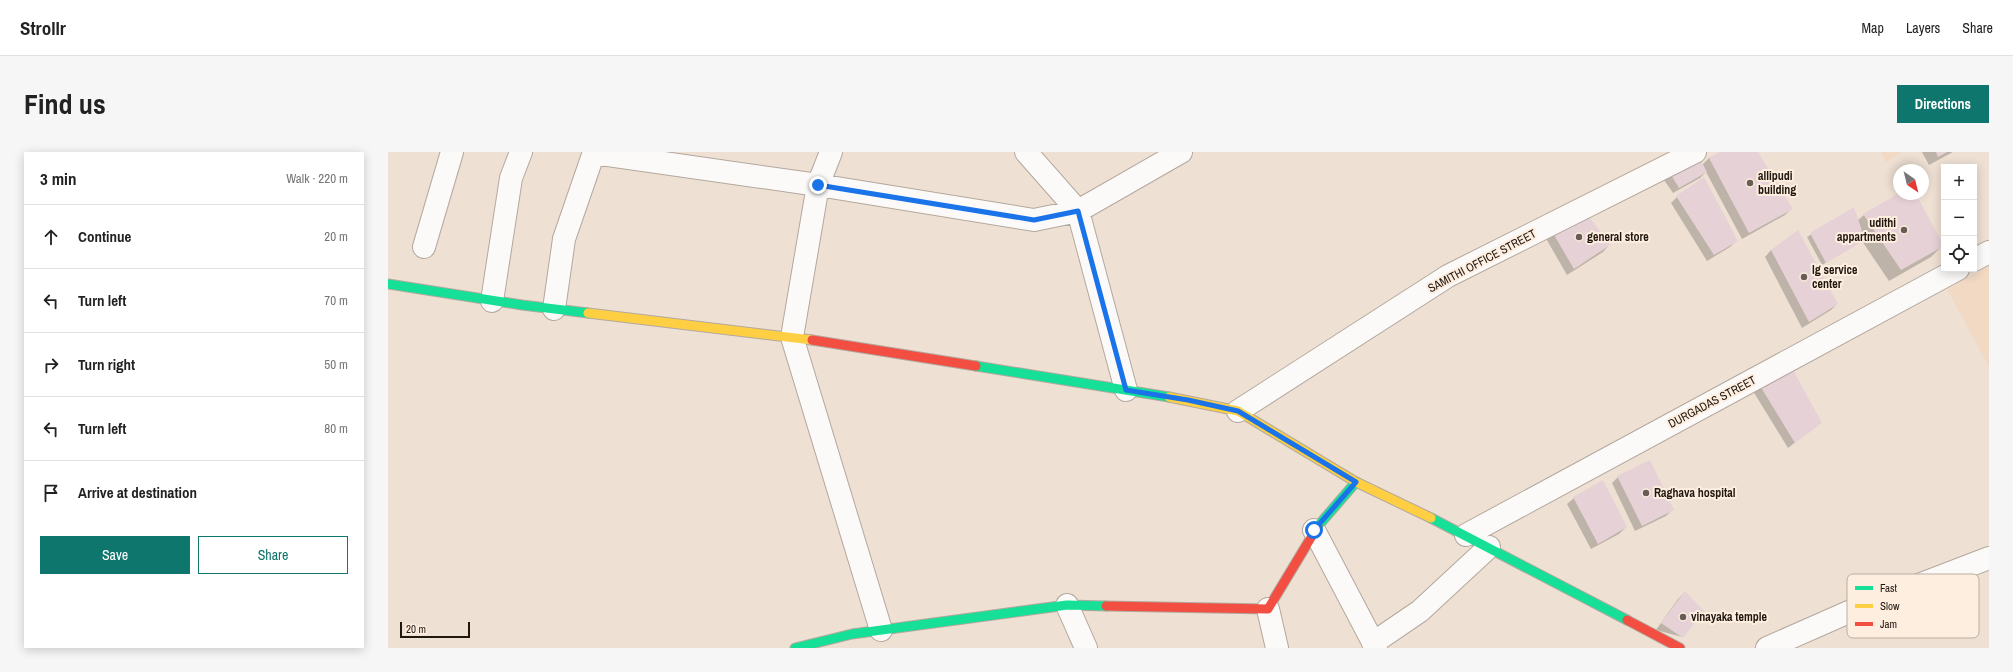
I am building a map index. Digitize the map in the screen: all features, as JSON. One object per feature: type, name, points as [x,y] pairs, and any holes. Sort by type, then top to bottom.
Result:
[{"type":"main road","points":[[388,284],[492,301],[554,309],[792,336],[1188,400],[1238,411],[1356,482],[1466,535],[1680,648]]},
{"type":"main road","points":[[795,648],[852,634],[1067,605],[1268,609],[1314,530],[1356,482]]},
{"type":"street","points":[[424,247],[452,152]]},
{"type":"street","points":[[492,301],[511,178],[521,152]]},
{"type":"street","points":[[831,152],[818,185],[792,336],[881,630]]},
{"type":"street","points":[[1026,152],[1078,211],[1126,390]]},
{"type":"street","points":[[554,309],[564,239],[594,153],[818,185],[1034,220],[1078,211],[1181,152]]},
{"type":"street","name":"SAMITHI OFFICE STREET","points":[[1238,411],[1448,276],[1682,155]]},
{"type":"street","points":[[1977,258],[1989,252]]},
{"type":"street","name":"DURGADAS STREET","points":[[1466,535],[1952,272]]},
{"type":"street","points":[[1314,530],[1375,645],[1420,611],[1489,547]]},
{"type":"street","points":[[1947,574],[1989,558]]},
{"type":"street","points":[[1067,605],[1086,648]]},
{"type":"street","points":[[1268,609],[1277,648]]},
{"type":"street","points":[[1767,648],[1847,613]]},
{"type":"shaded area","points":[[1881,152],[1903,152],[1886,162]]},
{"type":"shaded area","points":[[1989,266],[1989,367],[1947,289]]},
{"type":"building","name":"allipudi building","points":[[1720,152],[1758,152],[1793,209],[1749,233],[1709,158]]},
{"type":"building","points":[[1936,152],[1947,152],[1938,157]]},
{"type":"building","points":[[1700,159],[1707,172],[1679,188],[1670,173]]},
{"type":"building","points":[[1704,177],[1738,241],[1714,255],[1676,196]]},
{"type":"building","name":"udithi appartments","points":[[1893,196],[1893,200],[1919,200],[1941,240],[1941,248],[1901,270],[1863,214]]},
{"type":"building","points":[[1854,207],[1865,240],[1826,263],[1810,233]]},
{"type":"building","name":"general store","points":[[1584,210],[1610,245],[1574,269],[1550,228]]},
{"type":"building","name":"lg service center","points":[[1798,230],[1838,304],[1809,322],[1771,250]]},
{"type":"building","points":[[1793,370],[1822,423],[1795,443],[1759,384]]},
{"type":"building","name":"Raghava hospital","points":[[1650,460],[1674,510],[1642,526],[1617,476]]},
{"type":"building","points":[[1603,480],[1627,527],[1598,544],[1573,497]]},
{"type":"building","name":"vinayaka temple","points":[[1685,591],[1704,611],[1683,638],[1661,623]]},
{"type":"traffic: fast","points":[[388,284],[522,305],[588,313]]},
{"type":"traffic: fast","points":[[976,366],[1169,397]]},
{"type":"traffic: fast","points":[[1318,526],[1356,482]]},
{"type":"traffic: fast","points":[[1431,518],[1627,620]]},
{"type":"traffic: fast","points":[[795,648],[852,634],[1067,605],[1106,606]]},
{"type":"traffic: slow","points":[[588,313],[812,340]]},
{"type":"traffic: slow","points":[[1169,397],[1238,411],[1356,482],[1431,518]]},
{"type":"traffic: jam","points":[[812,340],[976,366]]},
{"type":"traffic: jam","points":[[1106,606],[1268,609],[1318,526]]},
{"type":"traffic: jam","points":[[1627,620],[1680,648]]},
{"type":"place","name":"allipudi building","points":[[1750,183]]},
{"type":"place","name":"udithi appartments","points":[[1904,230]]},
{"type":"place","name":"general store","points":[[1579,237]]},
{"type":"place","name":"lg service center","points":[[1804,277]]},
{"type":"place","name":"Raghava hospital","points":[[1646,493]]},
{"type":"place","name":"vinayaka temple","points":[[1683,617]]},
{"type":"route","points":[[818,185],[1034,220],[1078,211],[1126,390],[1188,400],[1238,411],[1356,482],[1314,530]]}]
